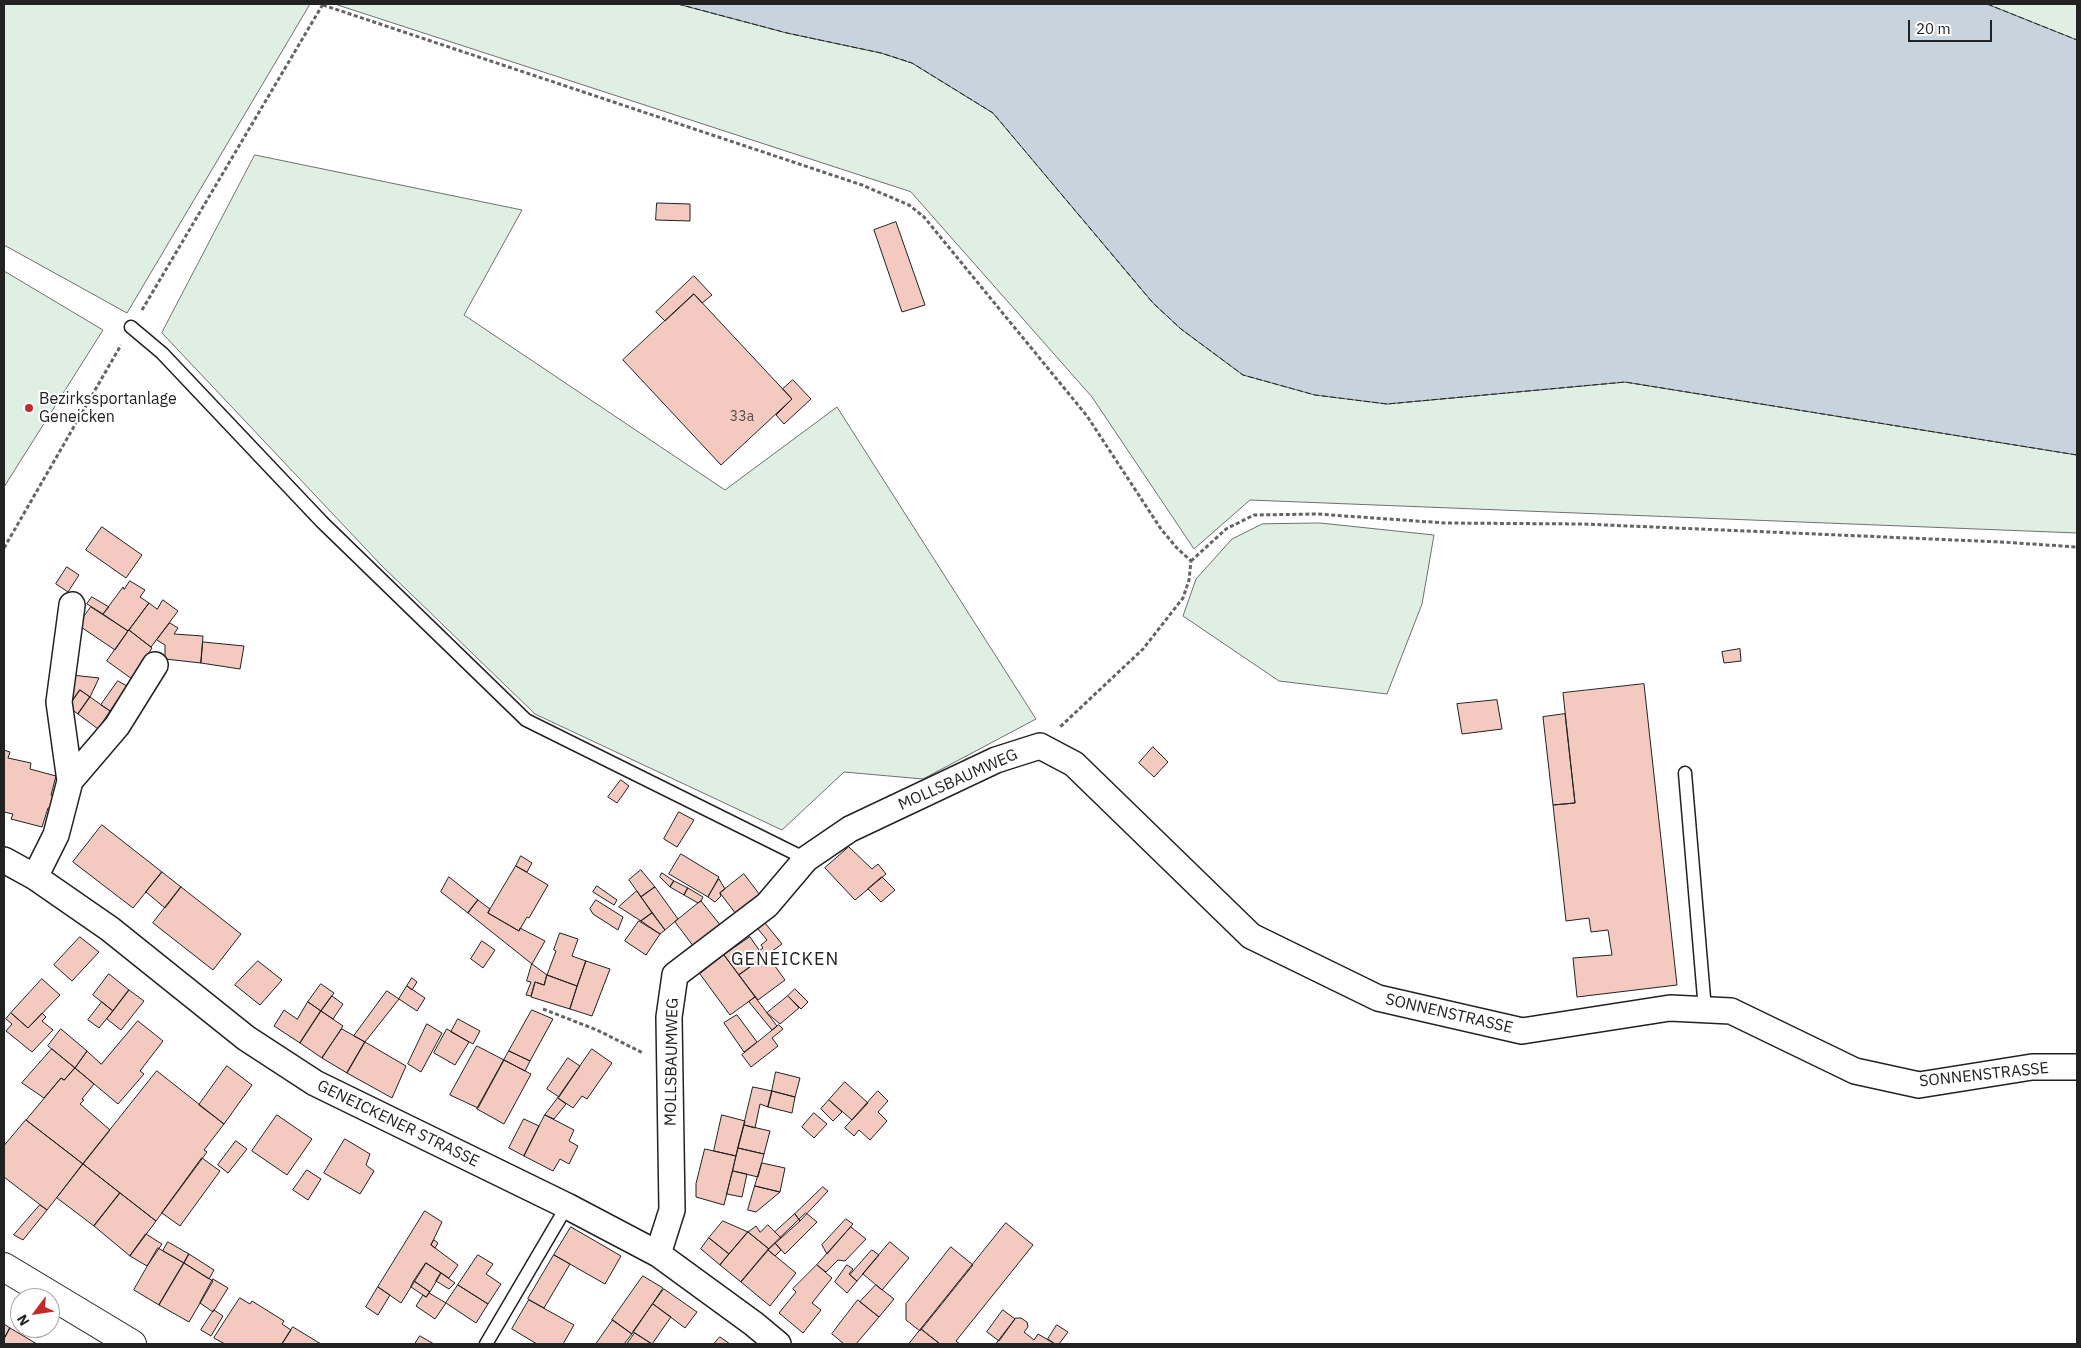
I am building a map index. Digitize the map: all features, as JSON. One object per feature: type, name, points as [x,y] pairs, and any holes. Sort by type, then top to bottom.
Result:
[{"type":"street","points":[[35,877],[56,835],[70,781],[59,702],[72,605]]},
{"type":"street","points":[[70,781],[117,726],[155,665]]},
{"type":"street","name":"MOLLSBAUMWEG","points":[[658,1254],[672,1210],[669,1017],[675,975],[768,905],[806,859],[850,829],[996,760],[1040,746]]},
{"type":"street","name":"SONNENSTRASSE","points":[[1040,746],[1074,764],[1251,936],[1378,998],[1522,1031],[1670,1008],[1731,1011],[1855,1070],[1919,1084],[2032,1067],[2077,1067]]},
{"type":"street","name":"GENEICKENER STRASSE","points":[[4,860],[35,877],[110,929],[246,1038],[315,1084],[567,1206],[658,1254],[754,1324],[778,1344]]},
{"type":"street","points":[[4,1267],[132,1344]]},
{"type":"lane","points":[[131,327],[162,354],[322,522],[526,720],[806,859]]},
{"type":"lane","points":[[1685,773],[1705,1010]]},
{"type":"lane","points":[[486,1344],[567,1206]]},
{"type":"path","points":[[4,548],[131,327],[323,4],[862,185],[909,206],[924,217],[1087,416],[1161,529],[1191,561]]},
{"type":"path","points":[[1040,746],[1144,649],[1183,598],[1189,580],[1191,561],[1226,529],[1254,515],[1299,514],[1445,523],[1583,524],[2077,547]]},
{"type":"path","points":[[543,1009],[597,1030],[670,1066]]},
{"type":"green space","points":[[4,4],[310,4],[127,313],[4,245]]},
{"type":"green space","points":[[335,4],[678,4],[787,33],[881,53],[912,63],[993,113],[1153,303],[1181,329],[1243,375],[1387,404],[1625,382],[2077,455],[2077,533],[1250,500],[1194,549],[1092,397],[911,192]]},
{"type":"green space","points":[[1987,4],[2077,4],[2077,40]]},
{"type":"green space","points":[[255,155],[522,210],[464,315],[725,490],[837,407],[1036,719],[923,779],[844,772],[782,830],[535,714],[381,565],[162,333]]},
{"type":"green space","name":"Bezirkssportanlage Geneicken","points":[[4,271],[103,330],[4,487]]},
{"type":"green space","points":[[1320,523],[1434,535],[1422,604],[1387,694],[1279,681],[1183,616],[1196,579],[1232,539],[1262,524]]},
{"type":"shaded area","points":[[678,4],[1987,4],[2077,40],[2077,455],[1625,382],[1387,404],[1315,395],[1243,375],[1181,329],[1153,303],[993,113],[912,63],[881,53],[787,33]]},
{"type":"building","points":[[657,203],[690,204],[690,221],[656,220]]},
{"type":"building","points":[[896,222],[925,305],[902,312],[874,230]]},
{"type":"building","points":[[694,276],[712,295],[702,303],[694,294],[665,321],[656,312]]},
{"type":"building","points":[[694,294],[792,399],[721,465],[623,360]]},
{"type":"building","points":[[793,380],[811,399],[784,424],[776,415],[792,399],[783,389]]},
{"type":"building","points":[[102,527],[142,555],[126,578],[86,550]]},
{"type":"building","points":[[67,567],[79,575],[68,592],[56,584]]},
{"type":"building","points":[[130,581],[145,590],[140,597],[149,603],[128,631],[103,614],[123,587],[124,589]]},
{"type":"building","points":[[92,597],[109,607],[103,614],[87,604]]},
{"type":"building","points":[[163,600],[178,611],[151,647],[129,630],[149,603],[157,609]]},
{"type":"building","points":[[91,607],[128,631],[115,650],[78,625]]},
{"type":"building","points":[[170,623],[178,628],[174,634],[203,636],[201,663],[165,659],[165,645],[157,640]]},
{"type":"building","points":[[129,630],[152,648],[132,679],[107,661]]},
{"type":"building","points":[[203,642],[244,646],[240,669],[201,663]]},
{"type":"building","points":[[1740,649],[1741,661],[1724,663],[1722,652]]},
{"type":"building","points":[[72,675],[99,678],[90,697],[80,690],[68,707]]},
{"type":"building","points":[[118,681],[127,686],[110,711],[101,705]]},
{"type":"building","points":[[1644,684],[1677,985],[1577,997],[1573,958],[1612,955],[1608,930],[1591,932],[1589,918],[1566,921],[1553,805],[1575,803],[1563,693]]},
{"type":"building","points":[[80,690],[90,697],[78,714],[68,707]]},
{"type":"building","points":[[90,697],[110,711],[98,729],[78,714]]},
{"type":"building","points":[[1497,700],[1502,729],[1462,734],[1457,704]]},
{"type":"building","points":[[1565,714],[1575,803],[1553,805],[1543,717]]},
{"type":"building","points":[[1153,747],[1168,762],[1154,777],[1139,763]]},
{"type":"building","points":[[4,750],[10,752],[8,758],[31,763],[30,769],[56,776],[51,795],[55,798],[53,807],[48,808],[42,827],[11,819],[13,814],[4,812]]},
{"type":"building","points":[[621,780],[629,786],[617,803],[608,797]]},
{"type":"building","points":[[679,812],[694,820],[677,847],[664,839]]},
{"type":"building","points":[[102,825],[162,872],[133,908],[73,862]]},
{"type":"building","points":[[849,847],[872,869],[878,864],[886,874],[855,900],[825,868]]},
{"type":"building","points":[[681,854],[719,877],[708,897],[669,874]]},
{"type":"building","points":[[521,856],[532,863],[527,872],[516,866]]},
{"type":"building","points":[[516,866],[548,885],[529,918],[527,917],[519,931],[488,913]]},
{"type":"building","points":[[641,870],[655,887],[641,897],[629,880]]},
{"type":"building","points":[[162,872],[181,887],[165,908],[146,892]]},
{"type":"building","points":[[662,873],[674,881],[670,887],[660,877]]},
{"type":"building","points":[[744,874],[760,895],[736,914],[720,893]]},
{"type":"building","points":[[449,877],[478,900],[468,913],[441,892]]},
{"type":"building","points":[[882,877],[895,890],[881,902],[868,889]]},
{"type":"building","points":[[719,879],[725,889],[720,893],[721,896],[715,902],[708,897]]},
{"type":"building","points":[[674,881],[688,888],[684,895],[670,887]]},
{"type":"building","points":[[597,886],[617,900],[614,905],[593,892]]},
{"type":"building","points":[[181,887],[241,934],[213,970],[153,923]]},
{"type":"building","points":[[655,887],[678,919],[665,930],[641,897]]},
{"type":"building","points":[[688,888],[703,897],[701,901],[698,903],[684,895]]},
{"type":"building","points":[[637,891],[652,913],[641,921],[619,907]]},
{"type":"building","points":[[478,900],[490,909],[488,913],[519,931],[520,928],[545,941],[532,964],[468,913]]},
{"type":"building","points":[[596,900],[623,917],[618,930],[593,914],[590,909]]},
{"type":"building","points":[[701,901],[721,926],[694,947],[675,922]]},
{"type":"building","points":[[652,913],[665,930],[660,934],[641,921]]},
{"type":"building","points":[[639,921],[660,934],[646,955],[625,941]]},
{"type":"building","points":[[765,923],[782,944],[764,957],[759,951],[763,948],[761,945],[767,940],[758,929]]},
{"type":"building","points":[[560,933],[578,939],[572,956],[586,961],[577,986],[547,975],[556,951],[554,950]]},
{"type":"building","points":[[80,937],[99,952],[72,981],[54,965]]},
{"type":"building","points":[[750,937],[764,957],[739,975],[724,955]]},
{"type":"building","points":[[482,941],[495,950],[483,968],[471,959]]},
{"type":"building","points":[[724,955],[755,997],[730,1015],[700,974]]},
{"type":"building","points":[[767,955],[785,980],[758,1000],[739,975]]},
{"type":"building","points":[[258,961],[282,980],[260,1005],[235,985]]},
{"type":"building","points":[[586,961],[610,969],[592,1016],[570,1009]]},
{"type":"building","points":[[532,964],[547,975],[544,985],[535,982],[531,996],[526,995],[531,982],[527,981]]},
{"type":"building","points":[[109,974],[129,990],[113,1011],[93,995]]},
{"type":"building","points":[[547,975],[577,986],[570,1009],[531,997],[535,982],[544,985]]},
{"type":"building","points":[[412,978],[417,982],[412,990],[407,986]]},
{"type":"building","points":[[42,979],[60,995],[28,1028],[11,1013]]},
{"type":"building","points":[[321,984],[334,993],[321,1011],[308,1002]]},
{"type":"building","points":[[407,986],[425,998],[417,1011],[399,999]]},
{"type":"building","points":[[795,989],[808,1002],[801,1009],[788,996]]},
{"type":"building","points":[[129,990],[144,1001],[121,1030],[107,1019]]},
{"type":"building","points":[[387,991],[399,999],[365,1042],[354,1036]]},
{"type":"building","points":[[332,996],[343,1004],[333,1019],[321,1011]]},
{"type":"building","points":[[788,996],[799,1008],[780,1024],[767,1013]]},
{"type":"building","points":[[755,997],[777,1026],[772,1030],[749,1002]]},
{"type":"building","points":[[102,1002],[113,1011],[99,1028],[88,1020]]},
{"type":"building","points":[[308,1002],[321,1011],[300,1043],[274,1026],[284,1010],[297,1019]]},
{"type":"building","points":[[532,1010],[553,1019],[530,1061],[509,1051]]},
{"type":"building","points":[[321,1011],[343,1026],[322,1058],[300,1043]]},
{"type":"building","points":[[11,1013],[28,1028],[42,1013],[46,1017],[42,1021],[53,1030],[32,1052],[6,1031],[12,1024],[6,1019]]},
{"type":"building","points":[[737,1015],[757,1042],[744,1052],[724,1023]]},
{"type":"building","points":[[458,1019],[480,1031],[473,1044],[451,1032]]},
{"type":"building","points":[[138,1021],[163,1041],[140,1071],[144,1074],[118,1104],[75,1068],[87,1051],[101,1064]]},
{"type":"building","points":[[427,1024],[442,1033],[421,1072],[408,1064]]},
{"type":"building","points":[[779,1025],[783,1029],[772,1038],[778,1046],[751,1067],[742,1055]]},
{"type":"building","points":[[61,1029],[87,1051],[75,1068],[48,1046]]},
{"type":"building","points":[[342,1029],[365,1042],[347,1073],[322,1058]]},
{"type":"building","points":[[447,1029],[469,1042],[455,1065],[434,1053]]},
{"type":"building","points":[[365,1042],[406,1066],[392,1098],[347,1073]]},
{"type":"building","points":[[477,1046],[504,1060],[478,1108],[450,1095]]},
{"type":"building","points":[[52,1049],[75,1068],[64,1080],[61,1078],[44,1098],[22,1083]]},
{"type":"building","points":[[592,1049],[612,1063],[587,1099],[582,1096],[573,1108],[558,1098]]},
{"type":"building","points":[[509,1051],[530,1061],[525,1071],[504,1060]]},
{"type":"building","points":[[568,1058],[580,1066],[559,1097],[547,1089]]},
{"type":"building","points":[[504,1060],[531,1074],[504,1124],[477,1109]]},
{"type":"building","points":[[227,1066],[252,1085],[224,1124],[199,1105]]},
{"type":"building","points":[[75,1068],[94,1084],[80,1104],[110,1130],[83,1164],[26,1120],[61,1078],[64,1080]]},
{"type":"building","points":[[157,1071],[224,1124],[204,1150],[207,1152],[156,1221],[83,1164]]},
{"type":"building","points":[[776,1072],[800,1078],[795,1097],[772,1091]]},
{"type":"building","points":[[845,1082],[868,1103],[852,1120],[829,1100]]},
{"type":"building","points":[[753,1087],[772,1091],[768,1107],[760,1104],[755,1128],[744,1125]]},
{"type":"building","points":[[772,1091],[795,1097],[792,1113],[768,1107]]},
{"type":"building","points":[[878,1091],[888,1101],[878,1112],[887,1121],[870,1140],[859,1130],[854,1136],[845,1128]]},
{"type":"building","points":[[558,1098],[566,1104],[554,1119],[545,1115]]},
{"type":"building","points":[[829,1100],[842,1112],[833,1121],[821,1109]]},
{"type":"building","points":[[814,1113],[827,1124],[814,1138],[802,1127]]},
{"type":"building","points":[[277,1115],[312,1139],[287,1175],[252,1151]]},
{"type":"building","points":[[545,1115],[574,1130],[569,1141],[578,1146],[569,1164],[560,1159],[553,1171],[524,1156]]},
{"type":"building","points":[[722,1115],[745,1121],[736,1156],[714,1151]]},
{"type":"building","points":[[524,1119],[539,1126],[524,1156],[509,1148]]},
{"type":"building","points":[[26,1120],[83,1164],[47,1210],[4,1177],[4,1146]]},
{"type":"building","points":[[744,1125],[770,1131],[764,1154],[738,1148]]},
{"type":"building","points":[[345,1139],[370,1154],[366,1165],[374,1171],[360,1194],[324,1173]]},
{"type":"building","points":[[236,1141],[247,1149],[228,1173],[218,1165]]},
{"type":"building","points":[[738,1148],[764,1154],[758,1177],[733,1171]]},
{"type":"building","points":[[705,1149],[736,1156],[724,1205],[696,1197],[696,1184]]},
{"type":"building","points":[[202,1158],[220,1171],[180,1226],[162,1213]]},
{"type":"building","points":[[762,1163],[785,1168],[780,1192],[755,1186]]},
{"type":"building","points":[[83,1164],[120,1193],[94,1226],[57,1198]]},
{"type":"building","points":[[307,1170],[321,1179],[308,1200],[293,1190]]},
{"type":"building","points":[[733,1171],[747,1174],[742,1197],[727,1194]]},
{"type":"building","points":[[755,1186],[780,1192],[756,1212],[748,1210]]},
{"type":"building","points":[[823,1187],[828,1191],[800,1221],[795,1214]]},
{"type":"building","points":[[120,1193],[156,1221],[130,1256],[94,1226]]},
{"type":"building","points":[[40,1205],[47,1210],[23,1240],[14,1235]]},
{"type":"building","points":[[425,1211],[442,1222],[431,1245],[458,1265],[449,1278],[426,1263],[401,1303],[378,1287]]},
{"type":"building","points":[[806,1213],[817,1222],[785,1254],[775,1243]]},
{"type":"building","points":[[795,1214],[800,1221],[781,1238],[775,1232]]},
{"type":"building","points":[[846,1219],[853,1224],[827,1254],[822,1245]]},
{"type":"building","points":[[723,1221],[748,1232],[729,1254],[709,1238]]},
{"type":"building","points":[[1006,1223],[1033,1245],[956,1341],[960,1344],[940,1344],[921,1329]]},
{"type":"building","points":[[768,1225],[781,1238],[769,1249],[748,1232],[756,1226],[760,1232]]},
{"type":"building","points":[[571,1227],[621,1256],[605,1284],[554,1255]]},
{"type":"building","points":[[851,1227],[866,1239],[845,1261],[838,1260],[826,1272],[817,1265]]},
{"type":"building","points":[[748,1232],[769,1249],[741,1282],[720,1265]]},
{"type":"building","points":[[146,1234],[162,1244],[147,1266],[130,1256]]},
{"type":"building","points":[[709,1238],[729,1254],[720,1265],[701,1249]]},
{"type":"building","points":[[434,1240],[438,1243],[435,1248],[431,1245]]},
{"type":"building","points":[[168,1242],[189,1254],[184,1263],[163,1251]]},
{"type":"building","points":[[890,1242],[909,1258],[882,1290],[863,1274]]},
{"type":"building","points":[[775,1243],[781,1250],[775,1256],[768,1250]]},
{"type":"building","points":[[951,1247],[973,1265],[920,1331],[906,1320],[906,1304]]},
{"type":"building","points":[[158,1248],[184,1263],[159,1305],[134,1290]]},
{"type":"building","points":[[768,1250],[796,1273],[770,1306],[741,1282]]},
{"type":"building","points":[[872,1250],[879,1255],[857,1281],[850,1275]]},
{"type":"building","points":[[189,1254],[214,1270],[209,1279],[184,1263]]},
{"type":"building","points":[[478,1255],[493,1264],[486,1274],[501,1284],[488,1304],[458,1285]]},
{"type":"building","points":[[554,1255],[570,1264],[544,1308],[528,1299]]},
{"type":"building","points":[[184,1263],[213,1281],[189,1322],[159,1305]]},
{"type":"building","points":[[426,1263],[441,1273],[430,1292],[414,1281]]},
{"type":"building","points":[[817,1265],[832,1278],[812,1303],[821,1310],[803,1333],[779,1313],[796,1292],[793,1289]]},
{"type":"building","points":[[847,1265],[853,1269],[849,1274],[857,1281],[847,1293],[835,1282]]},
{"type":"building","points":[[441,1273],[455,1283],[449,1289],[436,1281]]},
{"type":"building","points":[[643,1276],[663,1288],[632,1334],[612,1320]]},
{"type":"building","points":[[213,1279],[228,1288],[213,1312],[200,1303]]},
{"type":"building","points":[[414,1281],[430,1292],[426,1297],[411,1287]]},
{"type":"building","points":[[458,1285],[488,1304],[476,1323],[446,1303]]},
{"type":"building","points":[[876,1285],[894,1299],[879,1317],[860,1302]]},
{"type":"building","points":[[378,1287],[390,1295],[378,1315],[366,1307]]},
{"type":"building","points":[[664,1289],[697,1312],[685,1328],[653,1304]]},
{"type":"building","points":[[429,1293],[446,1303],[435,1319],[416,1306],[423,1295],[426,1297]]},
{"type":"building","points":[[240,1298],[250,1304],[252,1301],[284,1321],[282,1324],[291,1330],[282,1344],[225,1344],[214,1338]]},
{"type":"building","points":[[529,1300],[574,1325],[563,1344],[537,1344],[512,1329]]},
{"type":"building","points":[[858,1300],[879,1317],[856,1344],[844,1344],[832,1334]]},
{"type":"building","points":[[653,1304],[671,1317],[652,1344],[633,1332]]},
{"type":"building","points":[[214,1310],[223,1316],[211,1336],[201,1330]]},
{"type":"building","points":[[1003,1310],[1015,1319],[999,1341],[987,1332]]},
{"type":"building","points":[[1016,1318],[1021,1318],[1027,1322],[1028,1327],[1024,1332],[1034,1340],[1038,1334],[1055,1344],[996,1344]]},
{"type":"building","points":[[613,1320],[632,1334],[624,1344],[596,1344]]},
{"type":"building","points":[[4,1324],[10,1328],[4,1339]]},
{"type":"building","points":[[1057,1325],[1068,1332],[1059,1344],[1055,1344],[1048,1339]]},
{"type":"building","points":[[293,1327],[321,1344],[282,1344]]},
{"type":"building","points":[[10,1328],[10,1338],[27,1338],[37,1344],[4,1344],[4,1339]]},
{"type":"building","points":[[921,1329],[940,1344],[909,1344]]},
{"type":"building","points":[[635,1333],[652,1344],[627,1344]]},
{"type":"building","points":[[420,1336],[434,1344],[415,1344]]},
{"type":"building","points":[[720,1337],[730,1344],[714,1344]]},
{"type":"fence","points":[[678,4],[787,33],[881,53],[912,63],[993,113],[1153,303],[1181,329],[1243,375],[1315,395],[1387,404],[1625,382],[2077,455]]},
{"type":"fence","points":[[1987,4],[2077,40]]},
{"type":"place","name":"Bezirkssportanlage Geneicken","points":[[29,408]]},
{"type":"district","name":"GENEICKEN","points":[[785,960]]}]
